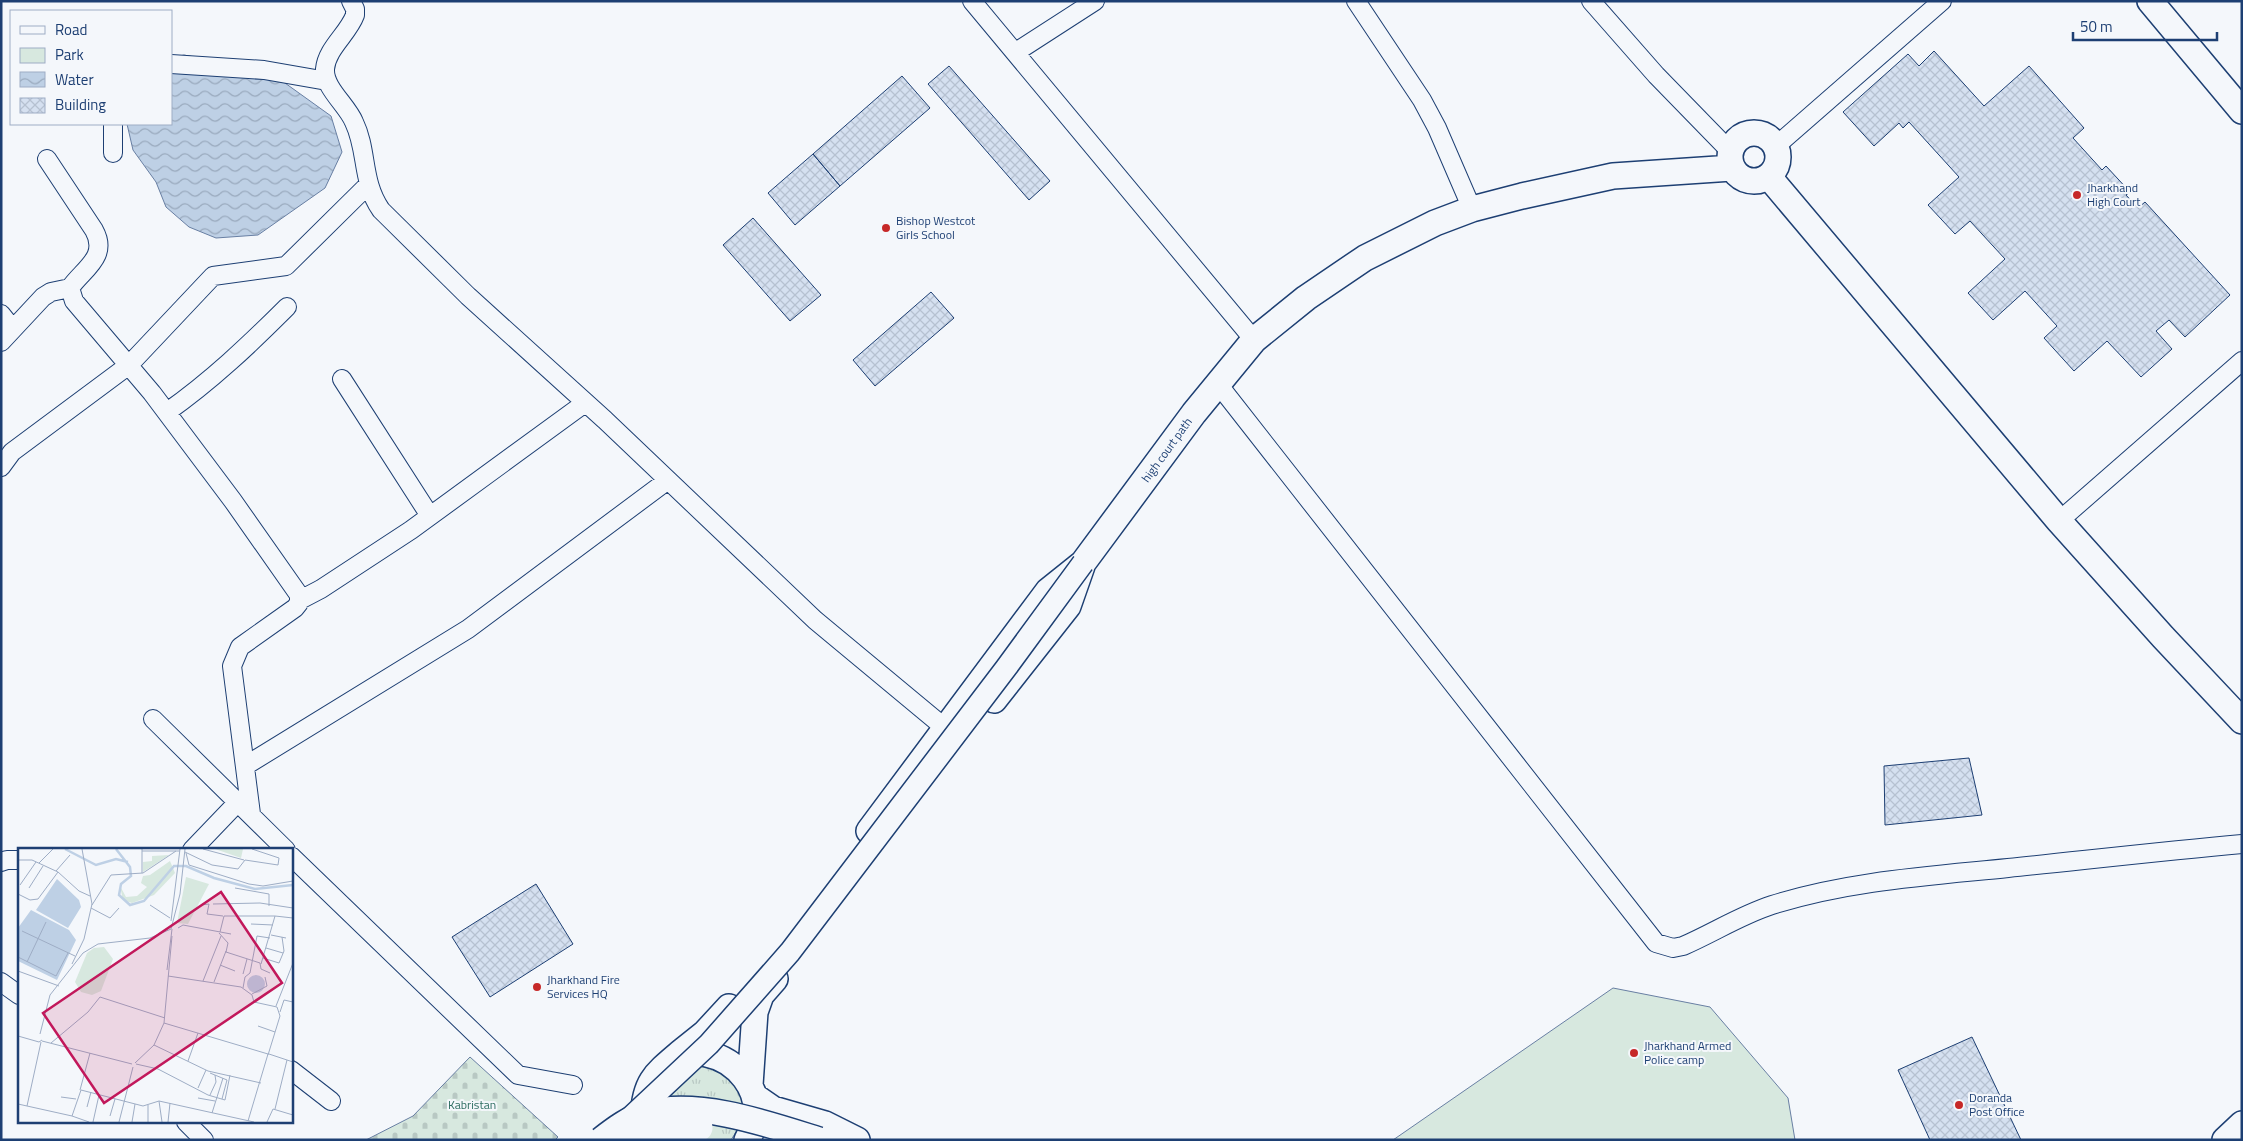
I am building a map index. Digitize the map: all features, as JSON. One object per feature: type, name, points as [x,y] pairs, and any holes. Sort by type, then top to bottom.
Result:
[{"type":"main road","points":[[2150,1],[2240,103]]},
{"type":"main road","points":[[1756,133],[1764,135],[1776,146],[1778,163],[1769,177],[1753,182],[1744,180],[1731,160],[1740,137],[1756,133]]},
{"type":"main road","name":"high court path","points":[[1083,563],[1194,413],[1254,340],[1306,298],[1366,258],[1435,222],[1472,209],[1613,176],[1731,160]]},
{"type":"main road","points":[[1769,177],[2059,521],[2163,637],[2242,721]]},
{"type":"main road","points":[[592,1140],[624,1111],[658,1072],[705,1033],[740,997],[789,937],[1048,591],[1083,563]]},
{"type":"main road","points":[[747,1140],[755,1122],[752,1091],[755,1012],[761,996],[1068,606],[1083,563]]},
{"type":"main road","points":[[680,1053],[707,1054],[732,1064],[752,1091],[773,1109],[825,1124],[857,1140]]},
{"type":"main road","points":[[651,1140],[643,1120],[644,1094],[658,1072]]},
{"type":"main road","points":[[627,1131],[648,1113],[692,1111],[759,1121],[820,1140]]},
{"type":"main road","points":[[2225,1140],[2242,1124]]},
{"type":"main road","points":[[601,1140],[627,1131],[687,1127],[741,1131],[779,1140]]},
{"type":"street","points":[[351,1],[355,8],[355,15],[326,61],[325,71],[327,81],[349,112],[358,131],[372,198],[390,219],[468,296],[668,480],[815,620],[945,728]]},
{"type":"street","points":[[972,1],[1254,340]]},
{"type":"street","points":[[1016,52],[1095,1]]},
{"type":"street","points":[[1356,1],[1422,100],[1437,128],[1472,209]]},
{"type":"street","points":[[1591,1],[1731,160]]},
{"type":"street","points":[[1776,146],[1942,1]]},
{"type":"street","points":[[172,64],[264,70],[327,81]]},
{"type":"street","points":[[113,125],[113,153]]},
{"type":"street","points":[[1,342],[43,297],[51,292],[70,288],[91,265],[99,249],[99,242],[94,230],[47,159]]},
{"type":"street","points":[[1,467],[12,452],[129,365],[213,276],[286,266],[368,185]]},
{"type":"street","points":[[70,288],[71,294],[79,307],[166,412],[296,588],[300,600]]},
{"type":"street","points":[[166,412],[221,370],[252,343],[287,307]]},
{"type":"street","points":[[1,314],[13,329]]},
{"type":"street","points":[[2059,521],[2242,361]]},
{"type":"street","points":[[342,379],[430,516]]},
{"type":"street","points":[[1218,384],[1656,943],[1674,948],[1683,946],[1763,908],[1792,899],[1846,887],[2164,850],[2242,844]]},
{"type":"street","points":[[245,808],[245,766],[232,678],[232,666],[240,647],[291,610],[300,600],[321,589],[430,516],[585,403]]},
{"type":"street","points":[[245,766],[468,629],[668,480]]},
{"type":"street","points":[[627,1131],[709,1044],[790,952],[1006,668],[1083,563]]},
{"type":"street","points":[[153,719],[284,848]]},
{"type":"street","points":[[195,848],[245,808]]},
{"type":"street","points":[[292,857],[518,1075],[573,1085]]},
{"type":"street","points":[[1,862],[18,860]]},
{"type":"street","points":[[1,982],[18,994]]},
{"type":"street","points":[[292,1071],[331,1101]]},
{"type":"street","points":[[188,1124],[204,1140]]},
{"type":"green space","name":"Jharkhand Armed Police camp","points":[[1613,988],[1710,1007],[1788,1098],[1795,1140],[1393,1140]]},
{"type":"green space","name":"Kabristan","points":[[470,1057],[558,1137],[555,1140],[366,1140],[413,1116]]},
{"type":"green space","points":[[707,1063],[735,1081],[743,1102],[741,1124],[731,1140],[664,1140],[659,1083]]},
{"type":"water","points":[[184,55],[230,64],[278,78],[331,116],[342,152],[325,188],[258,235],[216,238],[189,227],[166,207],[156,182],[133,150],[127,125],[172,125],[172,58]]},
{"type":"building","points":[[1934,51],[1984,106],[2029,66],[2084,128],[2073,138],[2102,170],[2106,166],[2130,192],[2126,195],[2138,208],[2145,202],[2230,295],[2185,337],[2169,320],[2156,331],[2172,349],[2141,377],[2107,341],[2074,371],[2044,338],[2057,326],[2025,291],[1993,320],[1968,293],[2005,259],[1970,221],[1955,234],[1928,205],[1959,177],[1909,122],[1903,128],[1899,123],[1874,146],[1843,112],[1908,54],[1919,66]]},
{"type":"building","points":[[949,66],[1050,181],[1029,200],[928,84]]},
{"type":"building","points":[[902,76],[930,108],[840,186],[813,154]]},
{"type":"building","points":[[813,154],[840,186],[795,225],[768,193]]},
{"type":"building","points":[[753,218],[821,295],[790,321],[723,245]]},
{"type":"building","points":[[931,292],[954,318],[875,386],[853,360]]},
{"type":"building","points":[[1969,758],[1982,815],[1885,825],[1884,766]]},
{"type":"building","points":[[536,884],[573,944],[490,997],[452,937]]},
{"type":"building","name":"Doranda Post Office","points":[[1972,1037],[2021,1140],[1930,1140],[1898,1070]]},
{"type":"place","name":"Jharkhand High Court","points":[[2077,195]]},
{"type":"place","name":"Bishop Westcot Girls School","points":[[886,228]]},
{"type":"place","name":"Jharkhand Fire Services HQ","points":[[537,987]]},
{"type":"place","name":"Jharkhand Armed Police camp","points":[[1634,1053]]},
{"type":"place","name":"Doranda Post Office","points":[[1959,1105]]}]
